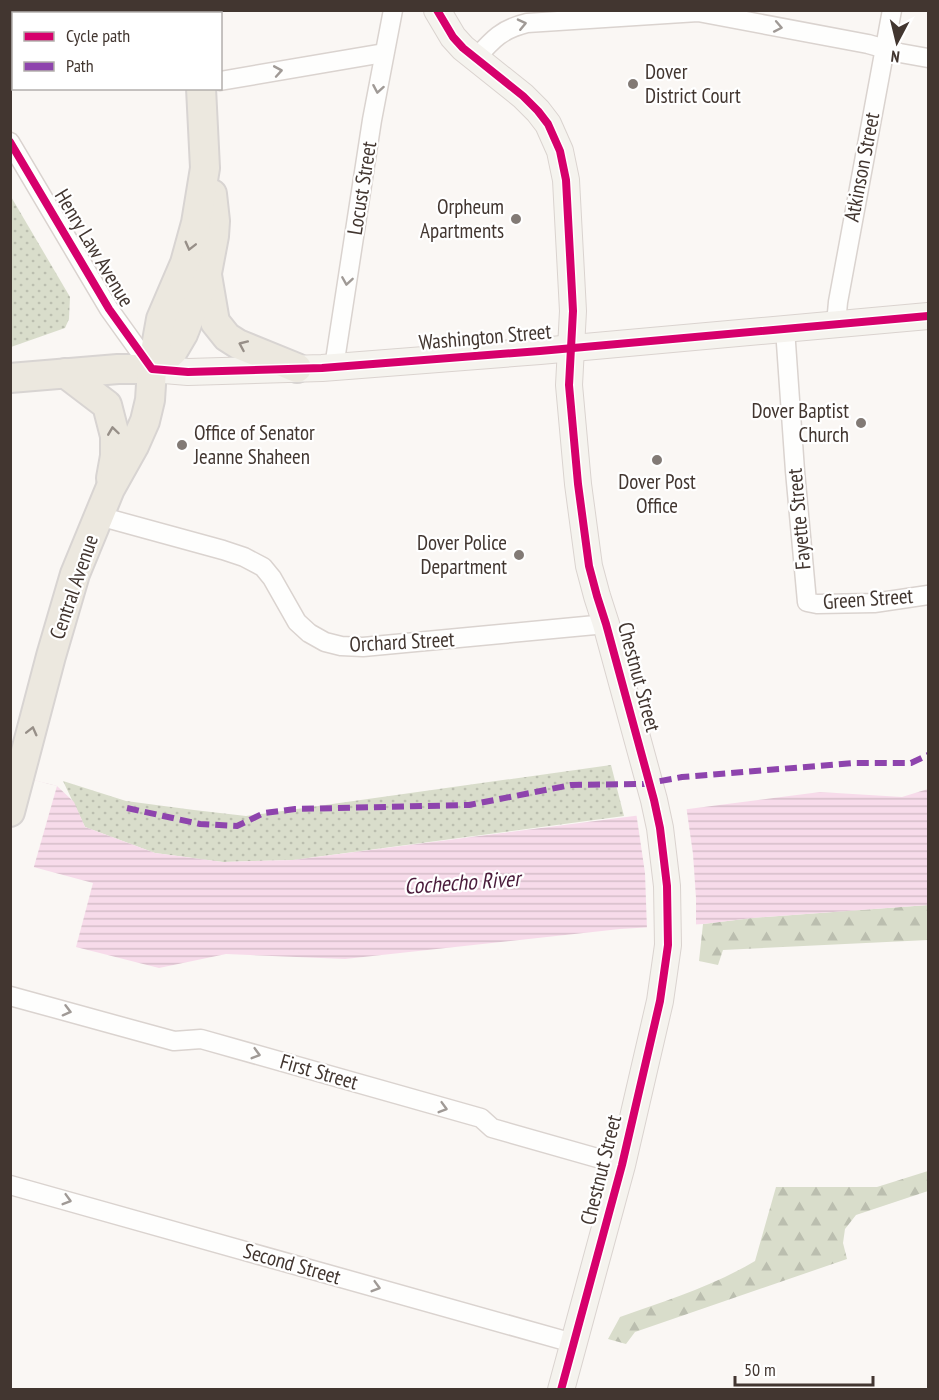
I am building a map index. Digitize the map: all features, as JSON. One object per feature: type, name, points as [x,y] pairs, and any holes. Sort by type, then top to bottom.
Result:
[{"type":"main road","name":"Central Avenue","points":[[10,812],[75,574],[110,489],[145,421],[161,320],[179,280],[190,244],[205,168],[201,90]]},
{"type":"main road","name":"Central Avenue","points":[[152,369],[173,351],[183,334],[207,273],[215,221],[212,190],[205,168]]},
{"type":"main road","points":[[207,273],[215,322],[227,337],[238,344],[297,368]]},
{"type":"main road","name":"Washington Street","points":[[10,378],[118,369],[152,369]]},
{"type":"main road","points":[[64,373],[107,405],[115,436],[115,456],[110,489]]},
{"type":"street","name":"Locust Street","points":[[334,367],[384,53],[393,10]]},
{"type":"street","name":"Chestnut Street","points":[[437,10],[453,37],[463,48],[523,96],[538,111],[548,124],[560,151],[566,180],[573,311],[568,385],[581,513],[589,566],[656,809],[667,886],[668,945],[660,1001],[622,1164],[561,1389]]},
{"type":"street","name":"Atkinson Street","points":[[836,324],[839,292],[892,10]]},
{"type":"street","points":[[476,58],[499,34],[527,23],[686,12],[710,14],[928,58]]},
{"type":"street","points":[[222,81],[384,53]]},
{"type":"street","name":"Henry Law Avenue","points":[[10,142],[109,309],[152,369]]},
{"type":"street","name":"Washington Street","points":[[152,369],[188,372],[334,367],[928,316]]},
{"type":"street","name":"Fayette Street","points":[[785,329],[807,602]]},
{"type":"street","name":"Orchard Street","points":[[99,516],[223,550],[263,567],[280,590],[297,621],[309,633],[324,642],[341,646],[363,647],[606,624]]},
{"type":"street","name":"Green Street","points":[[807,602],[817,604],[874,603],[928,595]]},
{"type":"street","name":"First Street","points":[[10,996],[174,1041],[201,1039],[481,1118],[492,1128],[622,1164]]},
{"type":"street","name":"Second Street","points":[[10,1185],[573,1343]]},
{"type":"green space","points":[[10,195],[70,297],[69,319],[65,328],[11,347]]},
{"type":"green space","points":[[611,765],[624,816],[293,860],[223,862],[155,853],[85,827],[63,781],[126,801],[246,816]]},
{"type":"green space","points":[[928,905],[928,940],[723,950],[718,965],[699,961],[703,924],[752,918]]},
{"type":"green space","points":[[928,1171],[928,1191],[856,1215],[845,1229],[843,1243],[847,1259],[635,1332],[626,1344],[608,1339],[620,1317],[706,1285],[755,1261],[776,1187],[877,1187]]},
{"type":"water","name":"Cochecho River","points":[[10,774],[57,786],[74,802],[85,827],[155,853],[223,862],[293,860],[820,792],[902,797],[928,789],[928,905],[620,929],[345,959],[226,954],[159,968],[76,947],[93,883],[11,861]]},
{"type":"pier","points":[[11,774],[57,786],[33,870],[10,864]]},
{"type":"pier","points":[[686,805],[693,854],[696,927],[647,930],[645,873],[636,812]]},
{"type":"marked path","points":[[127,808],[200,824],[237,826],[264,813],[295,809],[469,805],[571,785],[644,784],[682,777],[854,763],[911,763],[928,755]]},
{"type":"cycle path","points":[[437,10],[453,37],[463,48],[523,96],[538,111],[548,124],[560,151],[566,180],[573,311],[569,385],[578,484],[589,566],[654,800],[667,886],[668,945],[660,1001],[622,1165],[561,1390]]},
{"type":"cycle path","points":[[10,142],[109,309],[152,369],[188,372],[322,368],[928,316]]},
{"type":"place","name":"Dover District Court","points":[[633,84]]},
{"type":"place","name":"Orpheum Apartments","points":[[516,219]]},
{"type":"place","name":"Dover Baptist Church","points":[[861,423]]},
{"type":"place","name":"Office of Senator Jeanne Shaheen","points":[[182,445]]},
{"type":"place","name":"Dover Post Office","points":[[657,460]]},
{"type":"place","name":"Dover Police Department","points":[[519,555]]}]
